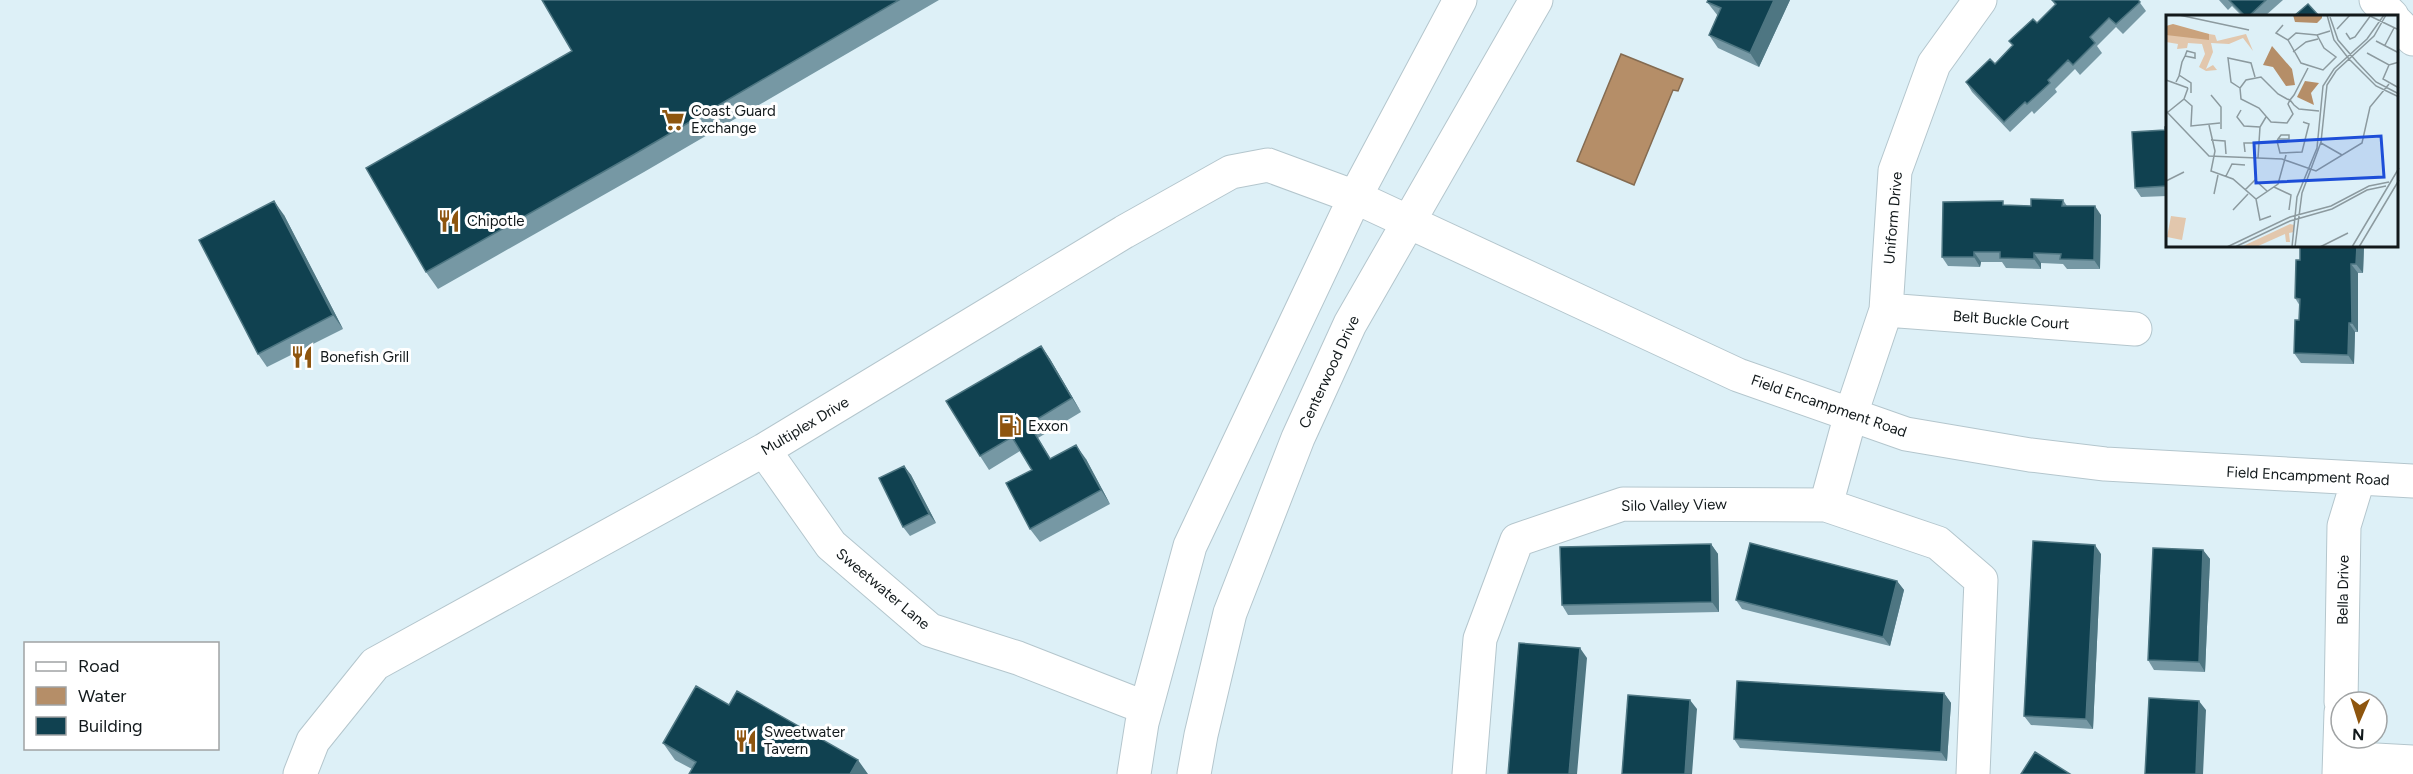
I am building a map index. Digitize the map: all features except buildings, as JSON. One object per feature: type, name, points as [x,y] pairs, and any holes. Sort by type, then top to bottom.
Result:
[{"type":"street","points":[[1134,774],[1146,708],[1190,546],[1355,197],[1460,0]]},
{"type":"street","name":"Centerwood Drive","points":[[1194,774],[1201,735],[1234,602],[1298,438],[1350,324],[1536,0]]},
{"type":"street","name":"Uniform Drive","points":[[1851,414],[1886,310],[1895,171],[1934,64],[1980,0]]},
{"type":"street","points":[[2376,0],[2391,15]]},
{"type":"street","points":[[2398,23],[2413,39]]},
{"type":"street","name":"Multiplex Drive","points":[[300,774],[313,741],[375,664],[764,450],[1124,232],[1231,172],[1268,165],[1355,197]]},
{"type":"street","name":"Field Encampment Road","points":[[1355,197],[1737,375],[1906,434],[2030,455],[2105,464],[2358,480],[2413,481]]},
{"type":"street","name":"Belt Buckle Court","points":[[1886,310],[2135,329]]},
{"type":"street","points":[[1826,505],[1851,414]]},
{"type":"street","name":"Sweetwater Lane","points":[[764,450],[831,545],[930,630],[1018,658],[1146,708]]},
{"type":"street","name":"Bella Drive","points":[[2341,690],[2344,526],[2358,480]]},
{"type":"street","name":"Silo Valley View","points":[[1469,774],[1480,639],[1517,540],[1623,504],[1826,505],[1938,543],[1981,580],[1973,774]]},
{"type":"street","points":[[2340,750],[2340,766],[2413,762]]},
{"type":"water","points":[[1621,54],[1683,79],[1678,91],[1673,90],[1634,185],[1577,161]]},
{"type":"place","name":"Coast Guard Exchange","points":[[673,120]]},
{"type":"place","name":"Chipotle","points":[[449,221]]},
{"type":"place","name":"Bonefish Grill","points":[[302,357]]},
{"type":"place","name":"Exxon","points":[[1010,426]]},
{"type":"place","name":"Sweetwater Tavern","points":[[746,741]]}]
